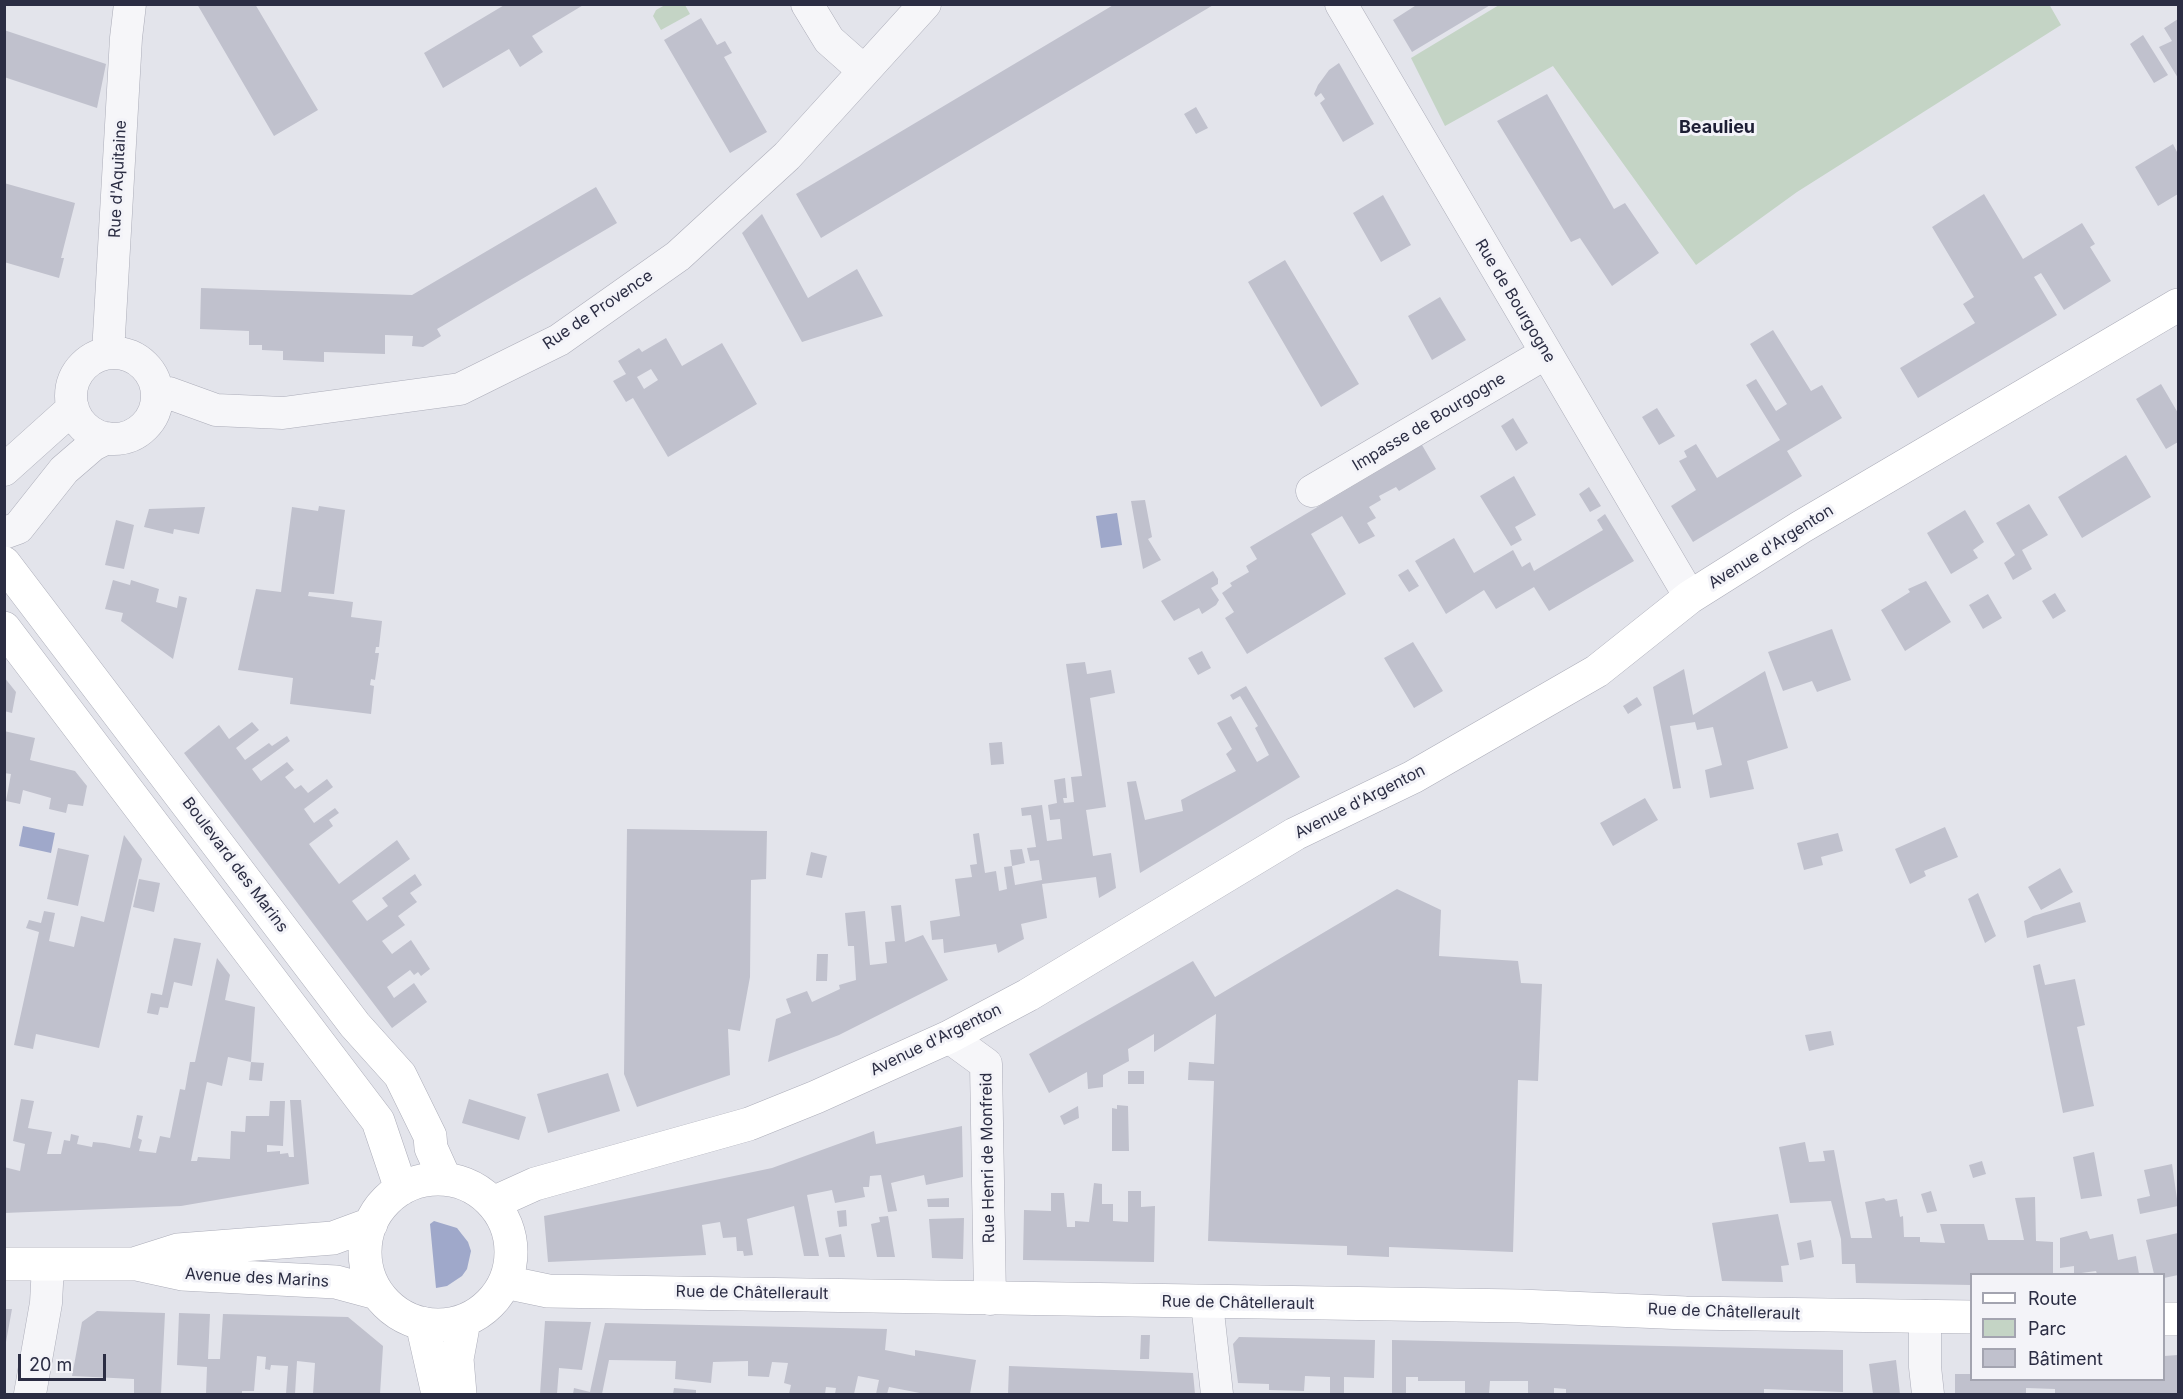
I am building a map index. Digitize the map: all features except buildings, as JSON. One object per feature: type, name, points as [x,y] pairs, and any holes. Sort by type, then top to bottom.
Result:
[{"type":"main road","name":"Avenue d'Argenton","points":[[493,1203],[535,1184],[727,1132],[816,1097],[949,1037],[1028,995],[1295,834],[1413,777],[1597,670],[1690,597],[1822,515],[2178,305]]},
{"type":"main road","name":"Boulevard des Marins","points":[[4,563],[355,1025],[400,1075],[430,1136],[431,1148],[445,1179]]},
{"type":"main road","points":[[4,628],[378,1121],[401,1189]]},
{"type":"main road","points":[[445,1179],[471,1187],[493,1203],[505,1221],[511,1241],[511,1262],[505,1282],[494,1301],[464,1321],[439,1325],[422,1323],[404,1317],[389,1306],[377,1293],[368,1271],[365,1247],[370,1224],[383,1204],[401,1189],[422,1181],[445,1179]]},
{"type":"main road","name":"Avenue des Marins","points":[[136,1264],[178,1250],[333,1238],[370,1224]]},
{"type":"main road","name":"Avenue des Marins","points":[[4,1264],[136,1264],[182,1274],[336,1282],[377,1293]]},
{"type":"main road","name":"Rue de Châtellerault","points":[[505,1282],[548,1291],[1207,1303],[1520,1306],[1698,1313],[1970,1317]]},
{"type":"main road","points":[[460,1395],[458,1359],[464,1321]]},
{"type":"main road","points":[[422,1323],[438,1395]]},
{"type":"street","name":"Rue d'Aquitaine","points":[[108,353],[126,38],[130,4]]},
{"type":"street","points":[[807,4],[829,40],[864,71]]},
{"type":"street","name":"Rue de Provence","points":[[157,393],[169,393],[216,410],[283,413],[460,389],[558,340],[678,256],[787,156],[925,4]]},
{"type":"street","name":"Rue de Bourgogne","points":[[1343,5],[1690,597]]},
{"type":"street","points":[[108,353],[122,353],[146,367],[154,379],[157,393],[156,406],[143,428],[120,439],[107,438],[86,428],[73,408],[71,394],[75,379],[82,367],[94,358],[108,353]]},
{"type":"street","name":"Impasse de Bourgogne","points":[[1312,492],[1546,353]]},
{"type":"street","points":[[4,470],[73,408]]},
{"type":"street","points":[[4,533],[18,528],[64,470],[93,445],[107,438]]},
{"type":"street","name":"Rue Henri de Monfreid","points":[[949,1037],[986,1064],[990,1299]]},
{"type":"street","points":[[30,1395],[46,1303],[48,1265]]},
{"type":"street","points":[[1207,1303],[1217,1395]]},
{"type":"street","points":[[1925,1316],[1924,1367],[1928,1395]]},
{"type":"green space","points":[[2049,4],[2061,25],[1797,192],[1696,265],[1553,66],[1445,126],[1411,58],[1499,5]]},
{"type":"green space","points":[[665,5],[685,5],[690,14],[661,30],[653,16],[656,10]]},
{"type":"water","points":[[1117,513],[1122,545],[1101,548],[1096,516]]},
{"type":"water","points":[[23,826],[55,833],[51,853],[19,846]]},
{"type":"water","points":[[434,1221],[457,1228],[468,1242],[471,1251],[467,1269],[462,1276],[447,1286],[436,1288],[430,1224]]},
{"type":"district","name":"Beaulieu","points":[[1717,128]]}]
